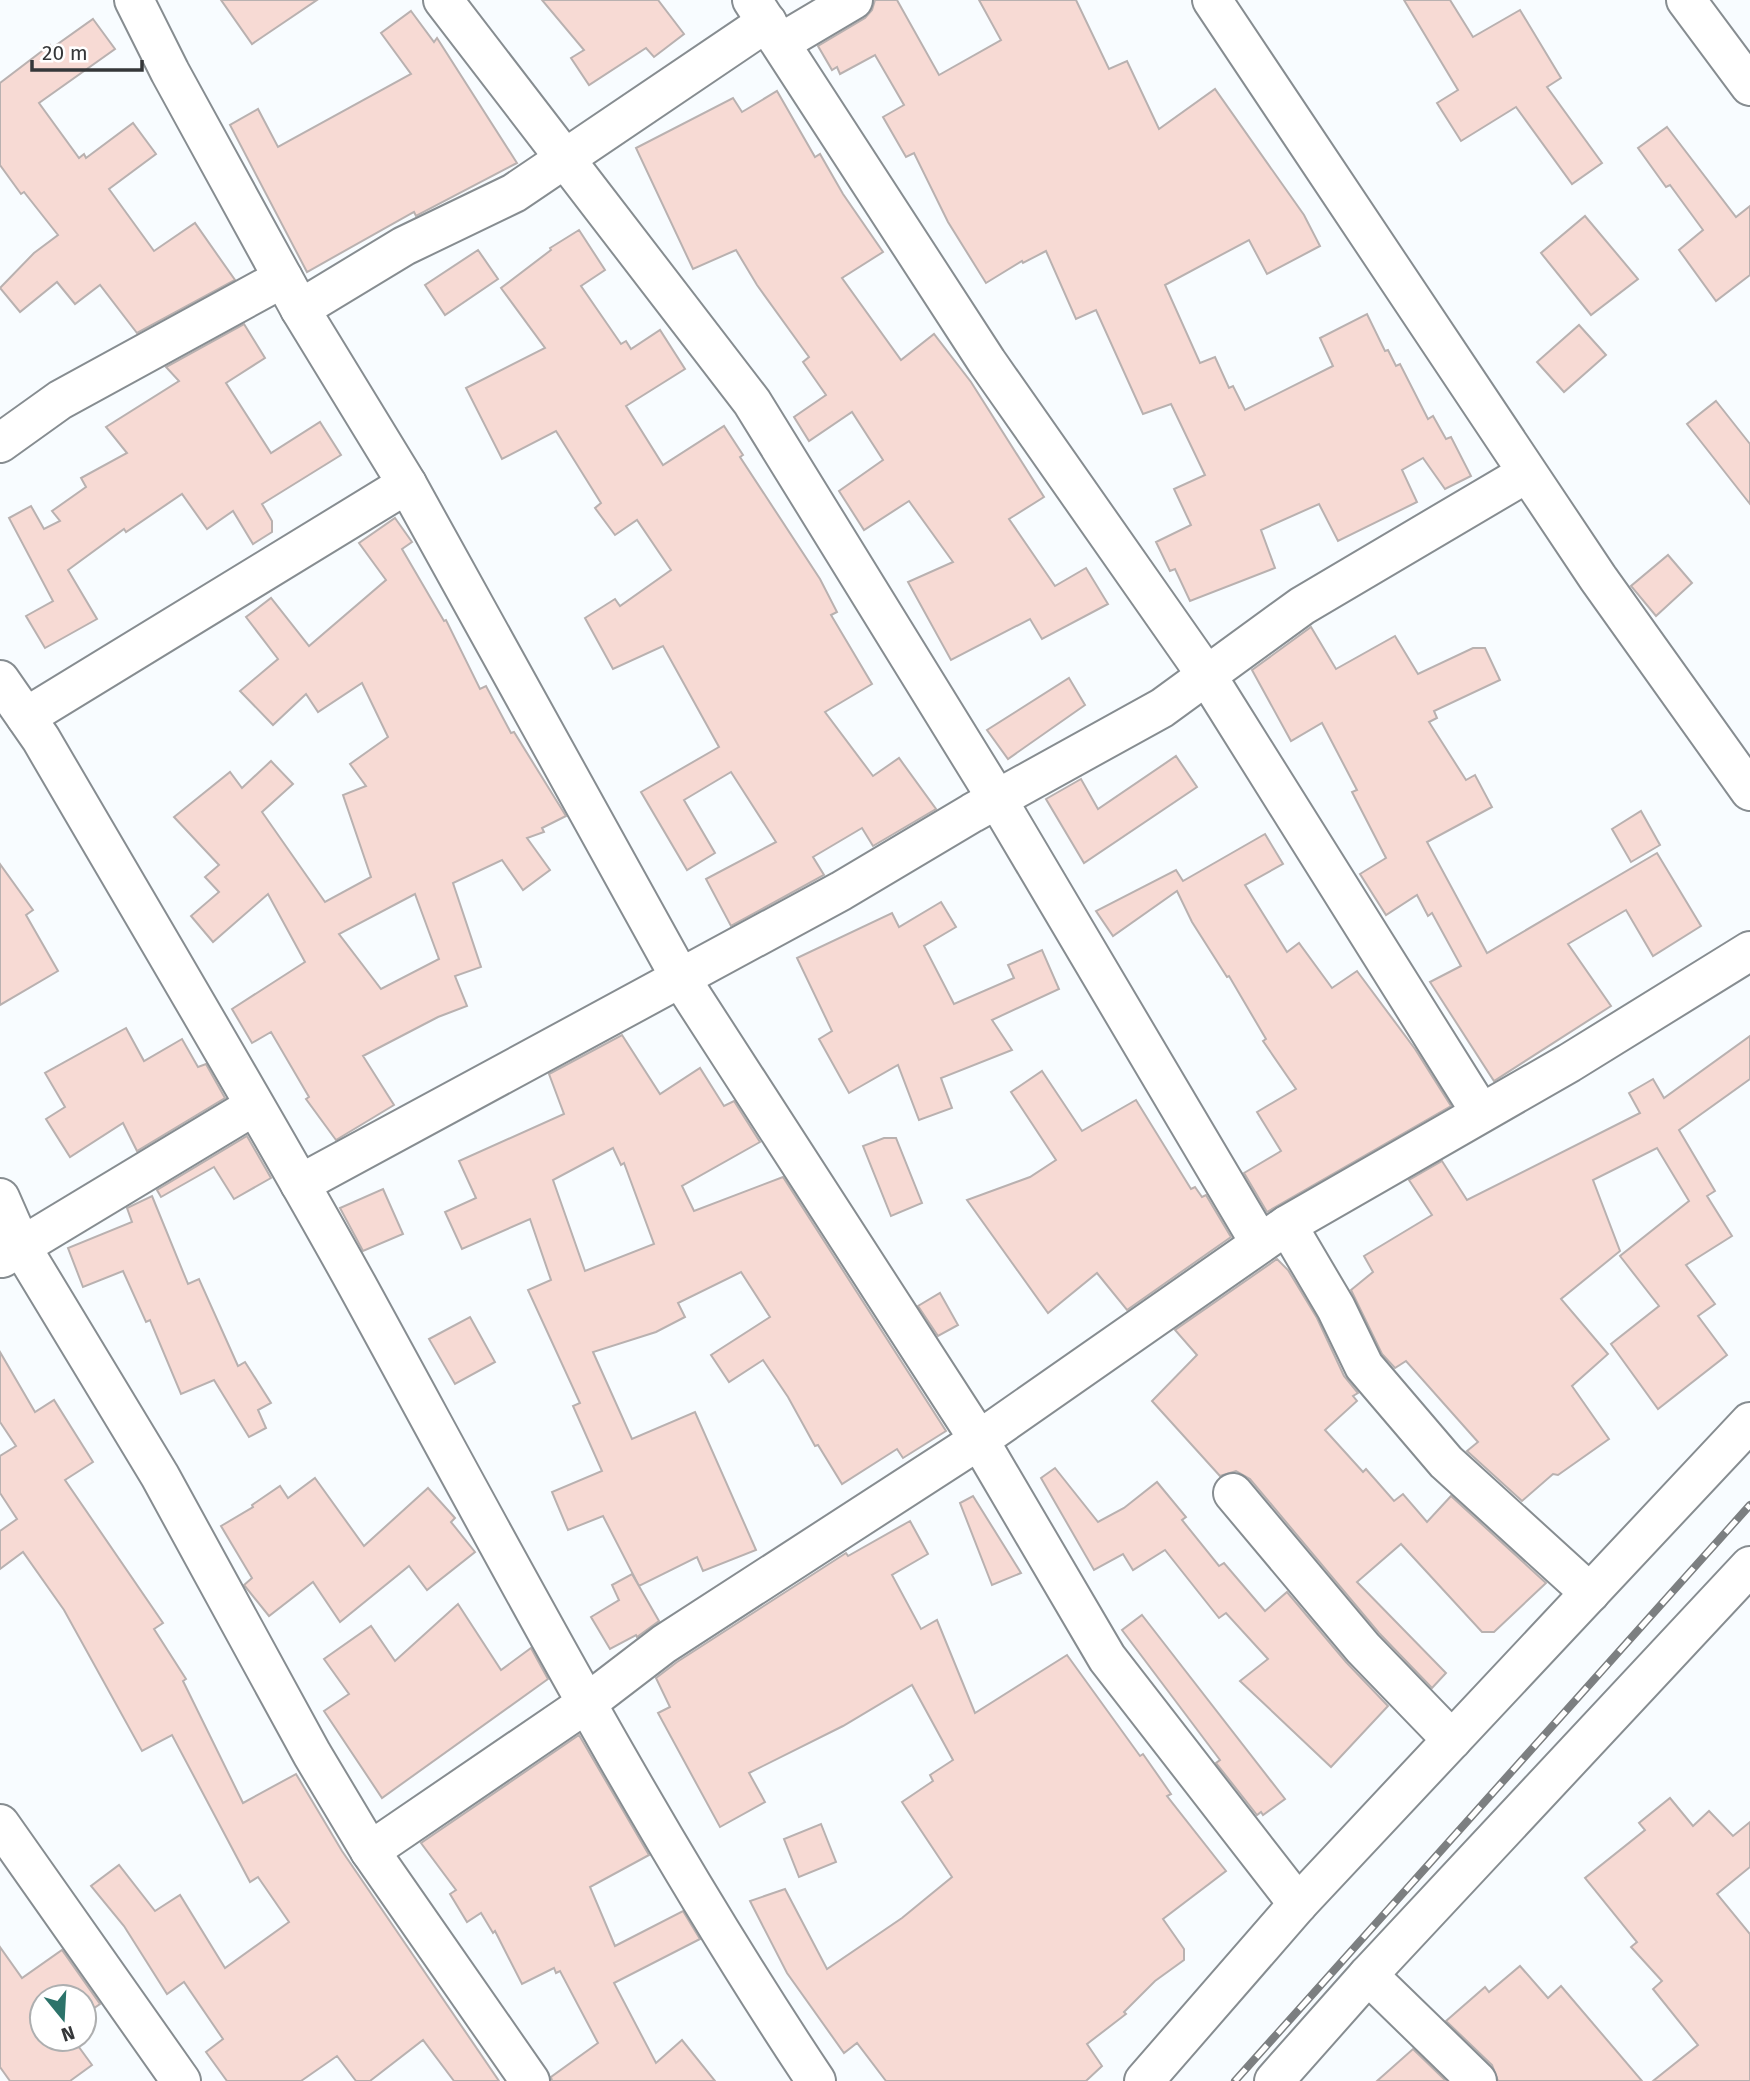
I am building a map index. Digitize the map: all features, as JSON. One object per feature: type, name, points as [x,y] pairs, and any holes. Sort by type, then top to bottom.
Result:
[{"type":"street","points":[[134,0],[170,72],[292,293],[407,484],[681,979],[979,1440],[1107,1658],[1298,1904]]},
{"type":"street","points":[[443,0],[752,402],[996,799],[1273,1234],[1336,1308],[1364,1366],[1446,1462],[1590,1593]]},
{"type":"street","points":[[0,443],[60,400],[292,293],[404,246],[514,193],[767,21],[853,0]]},
{"type":"street","points":[[1212,0],[1598,578],[1750,791]]},
{"type":"street","points":[[1686,0],[1750,86]]},
{"type":"street","points":[[767,21],[987,362],[1207,676],[1481,1113]]},
{"type":"street","points":[[300,1185],[681,979],[996,799],[1162,708],[1302,606],[1527,473]]},
{"type":"street","points":[[26,717],[407,484]]},
{"type":"street","points":[[0,680],[26,717],[300,1185],[587,1703],[761,1998],[816,2081]]},
{"type":"street","points":[[370,1851],[587,1703],[664,1644],[979,1440],[1273,1234],[1750,951]]},
{"type":"street","points":[[11,1254],[254,1106]]},
{"type":"street","points":[[0,1198],[11,1254],[160,1476],[312,1754],[370,1851],[530,2081]]},
{"type":"street","points":[[1143,2081],[1298,1904],[1750,1422]]},
{"type":"street","points":[[1233,1493],[1262,1531],[1363,1648],[1452,1740]]},
{"type":"street","points":[[1274,2081],[1368,1975],[1745,1581]]},
{"type":"street","points":[[0,1824],[181,2081]]},
{"type":"street","points":[[1368,1975],[1477,2081]]},
{"type":"building","points":[[221,0],[317,0],[252,44]]},
{"type":"building","points":[[542,0],[658,0],[684,34],[654,57],[646,48],[589,85],[571,58],[584,50]]},
{"type":"building","points":[[875,0],[897,0],[939,75],[1001,40],[979,0],[1076,0],[1109,69],[1127,61],[1159,129],[1215,89],[1304,215],[1320,246],[1267,274],[1249,240],[1165,285],[1200,363],[1215,357],[1229,388],[1233,386],[1245,410],[1333,366],[1320,338],[1367,314],[1385,351],[1388,350],[1396,366],[1400,364],[1428,419],[1433,416],[1446,439],[1451,437],[1471,476],[1445,489],[1423,458],[1402,470],[1417,502],[1338,541],[1319,504],[1261,530],[1275,568],[1190,601],[1175,569],[1170,571],[1156,542],[1191,525],[1174,489],[1205,475],[1171,404],[1143,414],[1096,310],[1076,319],[1046,251],[1023,263],[1022,261],[986,283],[948,222],[914,153],[906,157],[883,117],[904,105],[875,55],[840,74],[837,67],[832,70],[818,46],[865,18],[872,10]]},
{"type":"building","points":[[1404,0],[1450,0],[1473,37],[1520,10],[1561,78],[1547,87],[1602,163],[1572,184],[1516,107],[1461,141],[1437,103],[1458,90]]},
{"type":"building","points":[[411,11],[434,42],[437,38],[517,163],[416,216],[414,212],[307,272],[230,125],[258,109],[278,147],[411,74],[381,33]]},
{"type":"building","points":[[93,19],[115,49],[39,103],[79,158],[84,154],[86,158],[133,123],[156,154],[109,189],[154,251],[195,223],[235,280],[137,333],[100,285],[75,304],[57,282],[20,312],[0,288],[34,253],[58,235],[24,192],[21,194],[0,165],[0,83],[50,45],[52,48]]},
{"type":"building","points":[[777,91],[815,157],[820,154],[843,194],[883,252],[842,278],[901,360],[934,334],[971,382],[1044,497],[1009,519],[1055,586],[1086,568],[1108,604],[1042,639],[1030,619],[951,660],[908,582],[953,562],[909,501],[864,530],[839,491],[883,460],[852,412],[809,441],[794,417],[826,395],[803,362],[809,357],[757,285],[736,250],[693,269],[636,148],[733,98],[742,112]]},
{"type":"building","points":[[1667,127],[1736,217],[1750,206],[1750,275],[1716,301],[1679,250],[1703,230],[1670,185],[1666,187],[1638,148]]},
{"type":"building","points":[[1585,216],[1638,279],[1591,315],[1541,253]]},
{"type":"building","points":[[579,230],[605,270],[581,286],[621,344],[626,341],[631,349],[660,330],[685,369],[626,406],[663,465],[724,426],[743,455],[740,457],[820,579],[837,612],[831,615],[872,684],[825,712],[873,776],[899,758],[936,809],[873,846],[862,828],[813,857],[824,875],[731,926],[706,879],[776,842],[731,772],[684,800],[715,853],[687,870],[641,792],[719,747],[663,646],[613,669],[585,618],[615,599],[620,606],[671,570],[637,520],[615,535],[595,508],[601,503],[556,431],[502,459],[466,388],[545,348],[501,288],[551,250],[550,248]]},
{"type":"building","points":[[478,250],[498,279],[445,315],[425,285]]},
{"type":"building","points":[[244,324],[265,358],[226,383],[271,453],[320,422],[341,455],[262,504],[272,521],[272,532],[253,544],[233,511],[207,529],[182,494],[126,532],[124,529],[68,570],[97,619],[45,648],[26,616],[53,601],[9,518],[31,506],[44,529],[60,521],[52,511],[86,487],[81,478],[127,453],[106,427],[179,381],[166,367]]},
{"type":"building","points":[[1579,325],[1606,355],[1564,392],[1537,362]]},
{"type":"building","points":[[1716,401],[1750,444],[1750,504],[1687,424]]},
{"type":"building","points":[[395,518],[412,542],[402,549],[444,621],[446,620],[480,689],[486,686],[511,733],[514,732],[566,816],[542,828],[544,832],[527,838],[550,870],[523,890],[502,860],[453,883],[481,967],[455,976],[467,1006],[438,1017],[363,1056],[394,1105],[336,1140],[306,1099],[309,1097],[271,1032],[252,1043],[232,1009],[305,962],[268,894],[213,942],[191,916],[219,892],[205,877],[219,865],[174,817],[230,772],[242,788],[271,761],[293,784],[262,812],[325,902],[371,877],[343,795],[366,786],[350,764],[388,737],[362,683],[318,712],[306,694],[273,725],[240,691],[278,659],[246,617],[271,598],[309,646],[386,580],[359,543]],"holes":[[[415,894],[439,959],[381,989],[339,934]]]},
{"type":"building","points":[[1668,555],[1692,583],[1656,616],[1631,586]]},
{"type":"building","points":[[1311,627],[1336,669],[1395,636],[1418,674],[1473,648],[1485,648],[1500,680],[1434,711],[1437,718],[1429,722],[1466,780],[1475,775],[1492,807],[1427,842],[1487,953],[1657,853],[1701,926],[1653,956],[1626,910],[1568,944],[1611,1006],[1494,1081],[1430,982],[1461,966],[1432,913],[1428,916],[1417,895],[1386,915],[1360,874],[1386,858],[1352,792],[1357,790],[1322,723],[1291,741],[1252,670]]},
{"type":"building","points":[[1069,678],[1085,705],[1008,759],[987,730]]},
{"type":"building","points":[[1176,756],[1197,787],[1084,863],[1046,799],[1081,779],[1098,809]]},
{"type":"building","points":[[1641,811],[1660,845],[1631,862],[1612,829]]},
{"type":"building","points":[[1265,834],[1283,864],[1245,885],[1287,952],[1299,943],[1332,988],[1357,971],[1415,1049],[1451,1106],[1267,1212],[1244,1173],[1281,1151],[1257,1112],[1296,1089],[1263,1041],[1266,1039],[1229,976],[1227,977],[1192,922],[1177,891],[1113,936],[1096,911],[1176,870],[1183,881]]},
{"type":"building","points":[[0,864],[33,910],[26,915],[58,971],[0,1005]]},
{"type":"building","points":[[941,902],[956,927],[924,946],[954,1004],[1014,978],[1008,965],[1042,950],[1059,989],[992,1020],[1012,1050],[941,1078],[952,1108],[919,1120],[898,1065],[849,1093],[819,1039],[832,1031],[797,958],[892,913],[899,927]]},
{"type":"building","points":[[126,1028],[144,1061],[182,1039],[198,1067],[206,1064],[225,1098],[137,1151],[123,1123],[70,1157],[46,1119],[65,1107],[45,1073]]},
{"type":"building","points":[[622,1035],[660,1094],[700,1068],[724,1106],[734,1101],[760,1142],[682,1186],[694,1211],[783,1177],[946,1431],[903,1458],[897,1449],[842,1484],[818,1445],[815,1446],[788,1397],[763,1360],[729,1382],[711,1355],[770,1317],[741,1272],[678,1303],[685,1317],[656,1332],[593,1352],[632,1439],[695,1412],[756,1550],[703,1571],[697,1557],[639,1586],[603,1516],[568,1530],[552,1492],[602,1471],[573,1406],[580,1403],[528,1290],[551,1280],[530,1219],[462,1249],[445,1212],[476,1198],[459,1161],[564,1114],[549,1074]],"holes":[[[613,1148],[621,1165],[624,1163],[654,1244],[585,1271],[553,1180]]]},
{"type":"building","points":[[1750,1036],[1750,1079],[1679,1130],[1715,1191],[1707,1196],[1732,1236],[1686,1265],[1715,1304],[1698,1316],[1727,1355],[1658,1409],[1611,1344],[1659,1306],[1620,1256],[1689,1201],[1657,1148],[1593,1180],[1620,1251],[1561,1299],[1608,1354],[1572,1386],[1609,1439],[1558,1475],[1553,1474],[1522,1501],[1467,1451],[1478,1442],[1406,1361],[1395,1368],[1382,1354],[1351,1290],[1373,1272],[1364,1256],[1432,1215],[1409,1180],[1442,1161],[1467,1200],[1640,1113],[1629,1093],[1653,1079],[1664,1098]]},
{"type":"building","points":[[1042,1071],[1082,1131],[1136,1100],[1191,1189],[1195,1187],[1202,1197],[1206,1195],[1231,1237],[1127,1310],[1097,1273],[1048,1313],[967,1200],[1030,1177],[1056,1160],[1011,1092]]},
{"type":"building","points":[[247,1136],[271,1178],[234,1199],[214,1167],[161,1197],[157,1190]]},
{"type":"building","points":[[884,1138],[896,1138],[922,1203],[891,1216],[863,1146]]},
{"type":"building","points":[[383,1189],[403,1234],[363,1251],[340,1208]]},
{"type":"building","points":[[152,1196],[188,1284],[199,1279],[238,1366],[245,1362],[271,1403],[258,1410],[266,1428],[249,1437],[214,1380],[181,1394],[150,1320],[146,1322],[123,1271],[83,1287],[68,1248],[132,1222],[127,1208]]},
{"type":"building","points":[[1277,1259],[1288,1270],[1317,1318],[1344,1376],[1358,1393],[1353,1396],[1357,1401],[1325,1430],[1363,1472],[1366,1469],[1394,1501],[1403,1494],[1427,1522],[1451,1496],[1546,1583],[1494,1632],[1482,1632],[1401,1544],[1357,1582],[1446,1673],[1432,1688],[1379,1633],[1250,1479],[1236,1471],[1220,1476],[1152,1401],[1197,1355],[1175,1330]]},
{"type":"building","points":[[940,1293],[958,1325],[938,1336],[918,1306]]},
{"type":"building","points":[[470,1317],[495,1362],[455,1384],[429,1339]]},
{"type":"building","points":[[0,1352],[35,1412],[54,1400],[93,1462],[65,1480],[163,1623],[154,1629],[186,1679],[183,1681],[243,1803],[296,1774],[342,1851],[499,2081],[454,2081],[423,2040],[370,2081],[356,2081],[337,2056],[301,2081],[227,2081],[206,2052],[223,2039],[184,1982],[167,1994],[124,1926],[91,1886],[119,1865],[155,1911],[180,1895],[225,1968],[289,1922],[258,1877],[250,1882],[172,1735],[142,1751],[64,1610],[23,1552],[0,1569],[0,1531],[17,1519],[0,1493],[0,1456],[16,1446],[0,1422]]},
{"type":"building","points":[[1055,1468],[1098,1522],[1124,1508],[1157,1482],[1186,1517],[1182,1520],[1219,1566],[1224,1563],[1265,1611],[1287,1592],[1346,1662],[1388,1706],[1331,1767],[1240,1681],[1268,1659],[1226,1613],[1219,1618],[1165,1550],[1133,1570],[1123,1554],[1094,1570],[1041,1478]]},
{"type":"building","points":[[315,1478],[364,1546],[428,1488],[455,1518],[451,1522],[475,1552],[427,1590],[409,1566],[340,1622],[313,1582],[269,1616],[244,1585],[252,1578],[221,1526],[253,1507],[252,1505],[280,1486],[288,1498]]},
{"type":"building","points":[[973,1496],[1021,1573],[992,1585],[960,1503]]},
{"type":"building","points":[[910,1521],[928,1554],[892,1575],[921,1629],[937,1620],[975,1713],[1067,1655],[1140,1756],[1143,1754],[1171,1794],[1167,1796],[1226,1871],[1163,1919],[1184,1949],[1184,1960],[1155,1981],[1124,2012],[1126,2014],[1087,2044],[1102,2066],[1086,2081],[886,2081],[857,2043],[844,2053],[787,1973],[750,1901],[785,1889],[827,1969],[902,1918],[952,1877],[902,1802],[933,1781],[930,1775],[953,1760],[912,1685],[843,1726],[749,1773],[765,1802],[720,1827],[658,1713],[670,1707],[656,1678],[677,1662],[846,1553],[848,1556]]},
{"type":"building","points":[[632,1574],[659,1621],[637,1637],[636,1635],[610,1649],[591,1617],[619,1600],[612,1585]]},
{"type":"building","points":[[458,1604],[501,1670],[531,1648],[548,1679],[382,1798],[324,1711],[349,1694],[324,1659],[371,1626],[395,1661]]},
{"type":"building","points":[[1142,1615],[1285,1799],[1263,1815],[1261,1812],[1257,1815],[1216,1763],[1220,1760],[1122,1630]]},
{"type":"building","points":[[579,1735],[649,1855],[590,1887],[615,1946],[683,1911],[700,1939],[614,1983],[656,2063],[682,2040],[715,2081],[552,2081],[551,2077],[598,2043],[560,1971],[556,1973],[554,1968],[522,1984],[495,1931],[493,1933],[481,1913],[467,1922],[450,1894],[456,1890],[421,1843]]},
{"type":"building","points":[[1670,1798],[1693,1826],[1709,1811],[1733,1836],[1750,1822],[1750,1867],[1717,1894],[1750,1934],[1750,2081],[1653,2081],[1698,2045],[1653,1989],[1662,1981],[1631,1947],[1637,1942],[1585,1878],[1645,1830],[1639,1823]]},
{"type":"building","points":[[821,1824],[836,1862],[799,1877],[784,1839]]},
{"type":"building","points":[[0,1947],[22,1978],[62,1950],[85,1983],[28,1983],[28,2053],[83,2053],[92,2065],[70,2081],[10,2081],[0,2067]]},
{"type":"building","points":[[1520,1966],[1548,1998],[1561,1986],[1642,2081],[1498,2081],[1492,2065],[1446,2021],[1485,1987],[1489,1992]]},
{"type":"building","points":[[1413,2049],[1446,2081],[1377,2081]]},
{"type":"railway","points":[[1235,2081],[1750,1505]]}]
